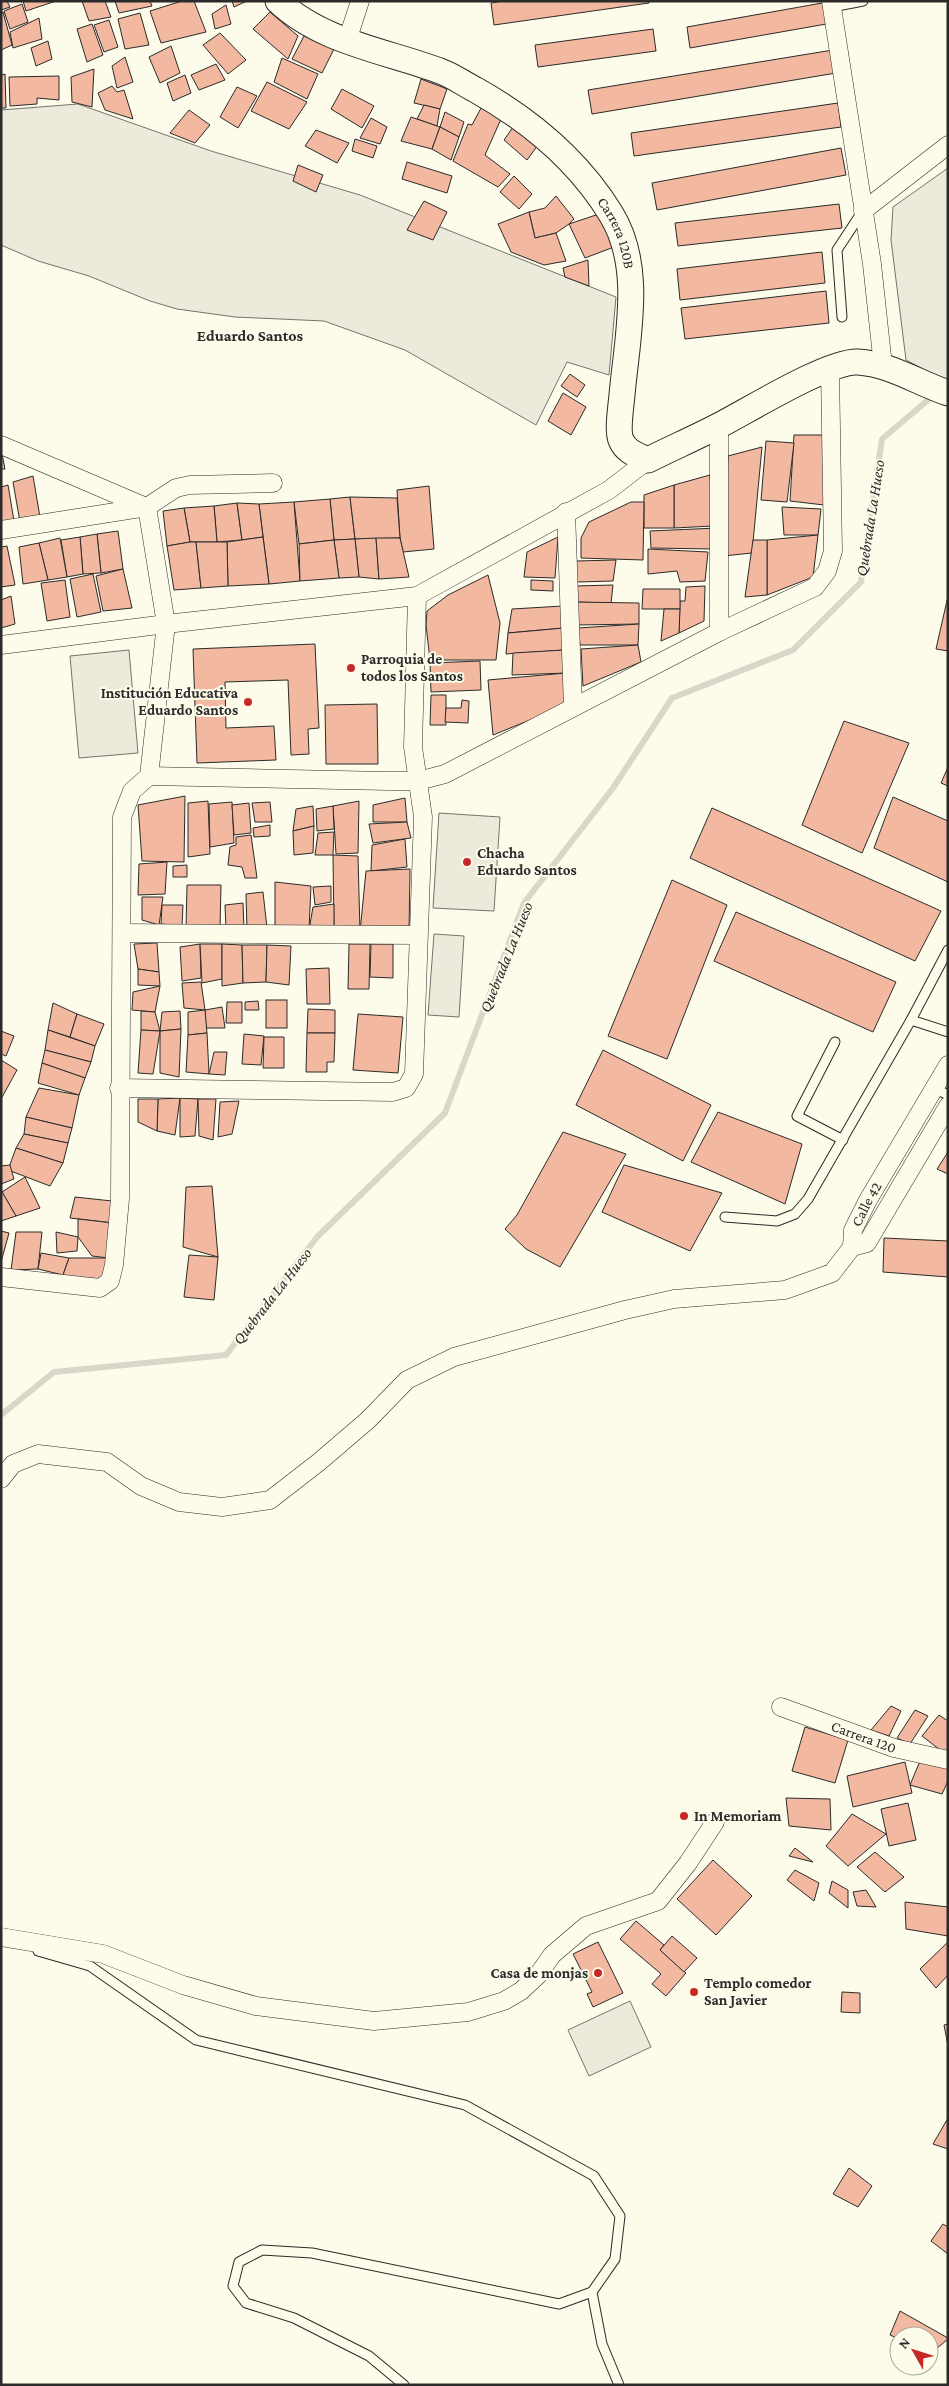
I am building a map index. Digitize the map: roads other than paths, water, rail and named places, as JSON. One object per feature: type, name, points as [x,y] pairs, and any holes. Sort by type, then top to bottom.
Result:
[{"type":"street","name":"Carrera 120B","points":[[278,1],[293,16],[347,41],[442,71],[510,109],[551,140],[595,188],[619,226],[632,281],[620,415],[621,439],[631,453],[648,460]]},
{"type":"street","points":[[347,41],[360,1]]},
{"type":"street","points":[[832,4],[872,264],[883,366]]},
{"type":"street","points":[[863,211],[948,145]]},
{"type":"street","points":[[1,645],[166,624],[416,596],[609,490],[648,460],[719,426],[830,368],[856,362],[883,366],[938,390]]},
{"type":"street","points":[[149,776],[418,780],[445,774],[719,632],[815,587],[827,571],[833,551],[830,368]]},
{"type":"street","points":[[719,426],[719,632]]},
{"type":"street","points":[[1,445],[147,507]]},
{"type":"street","points":[[1,530],[147,507],[176,488],[190,485],[274,483]]},
{"type":"street","points":[[1,1277],[100,1288],[110,1281],[114,1265],[120,1199],[119,1088],[122,816],[132,791],[149,776],[166,624],[147,507]]},
{"type":"street","points":[[566,512],[574,707]]},
{"type":"street","points":[[119,1088],[393,1092],[406,1088],[414,1074],[423,817],[413,746],[416,596]]},
{"type":"street","points":[[122,933],[418,935]]},
{"type":"street","name":"Calle 42","points":[[948,1064],[941,1092],[868,1200],[853,1230],[852,1247],[867,1243],[948,1106]]},
{"type":"street","points":[[1,1479],[13,1464],[38,1454],[107,1462],[141,1486],[179,1502],[222,1507],[270,1500],[319,1462],[368,1420],[407,1380],[454,1358],[625,1310],[674,1299],[785,1290],[832,1273],[852,1247]]},
{"type":"street","name":"Carrera 120","points":[[781,1706],[894,1748],[948,1760]]},
{"type":"street","points":[[1,1938],[103,1954],[183,1984],[256,2006],[374,2021],[468,2012],[504,2001],[521,1991],[538,1975],[552,1955],[586,1926],[658,1901],[688,1863],[715,1822]]},
{"type":"lane","points":[[832,4],[863,1]]},
{"type":"lane","points":[[842,316],[837,250],[863,211]]},
{"type":"lane","points":[[725,1217],[777,1221],[795,1214],[808,1199],[911,1020],[948,950]]},
{"type":"lane","points":[[911,1020],[948,1032]]},
{"type":"lane","points":[[836,1042],[796,1116],[843,1140]]},
{"type":"lane","points":[[1,1938],[90,1966],[196,2040],[465,2105],[594,2176],[620,2216],[616,2259],[592,2292],[559,2304],[312,2253],[262,2250],[239,2262],[233,2286],[246,2303],[294,2318],[369,2356],[404,2385]]},
{"type":"lane","points":[[592,2292],[602,2344],[619,2385]]},
{"type":"waterway","name":"Quebrada La Hueso","points":[[1,1415],[54,1372],[226,1355],[317,1237],[445,1113],[524,903],[613,788],[672,698],[793,650],[861,582],[882,439],[935,394]]},
{"type":"place","name":"Parroquia de todos los Santos","points":[[351,668]]},
{"type":"place","name":"Institución Educativa Eduardo Santos","points":[[248,702]]},
{"type":"place","name":"Chacha Eduardo Santos","points":[[467,862]]},
{"type":"place","name":"In Memoriam","points":[[684,1816]]},
{"type":"place","name":"Casa de monjas","points":[[598,1973]]},
{"type":"place","name":"Templo comedor San Javier","points":[[694,1992]]},
{"type":"district","name":"Eduardo Santos","points":[[250,335]]}]
